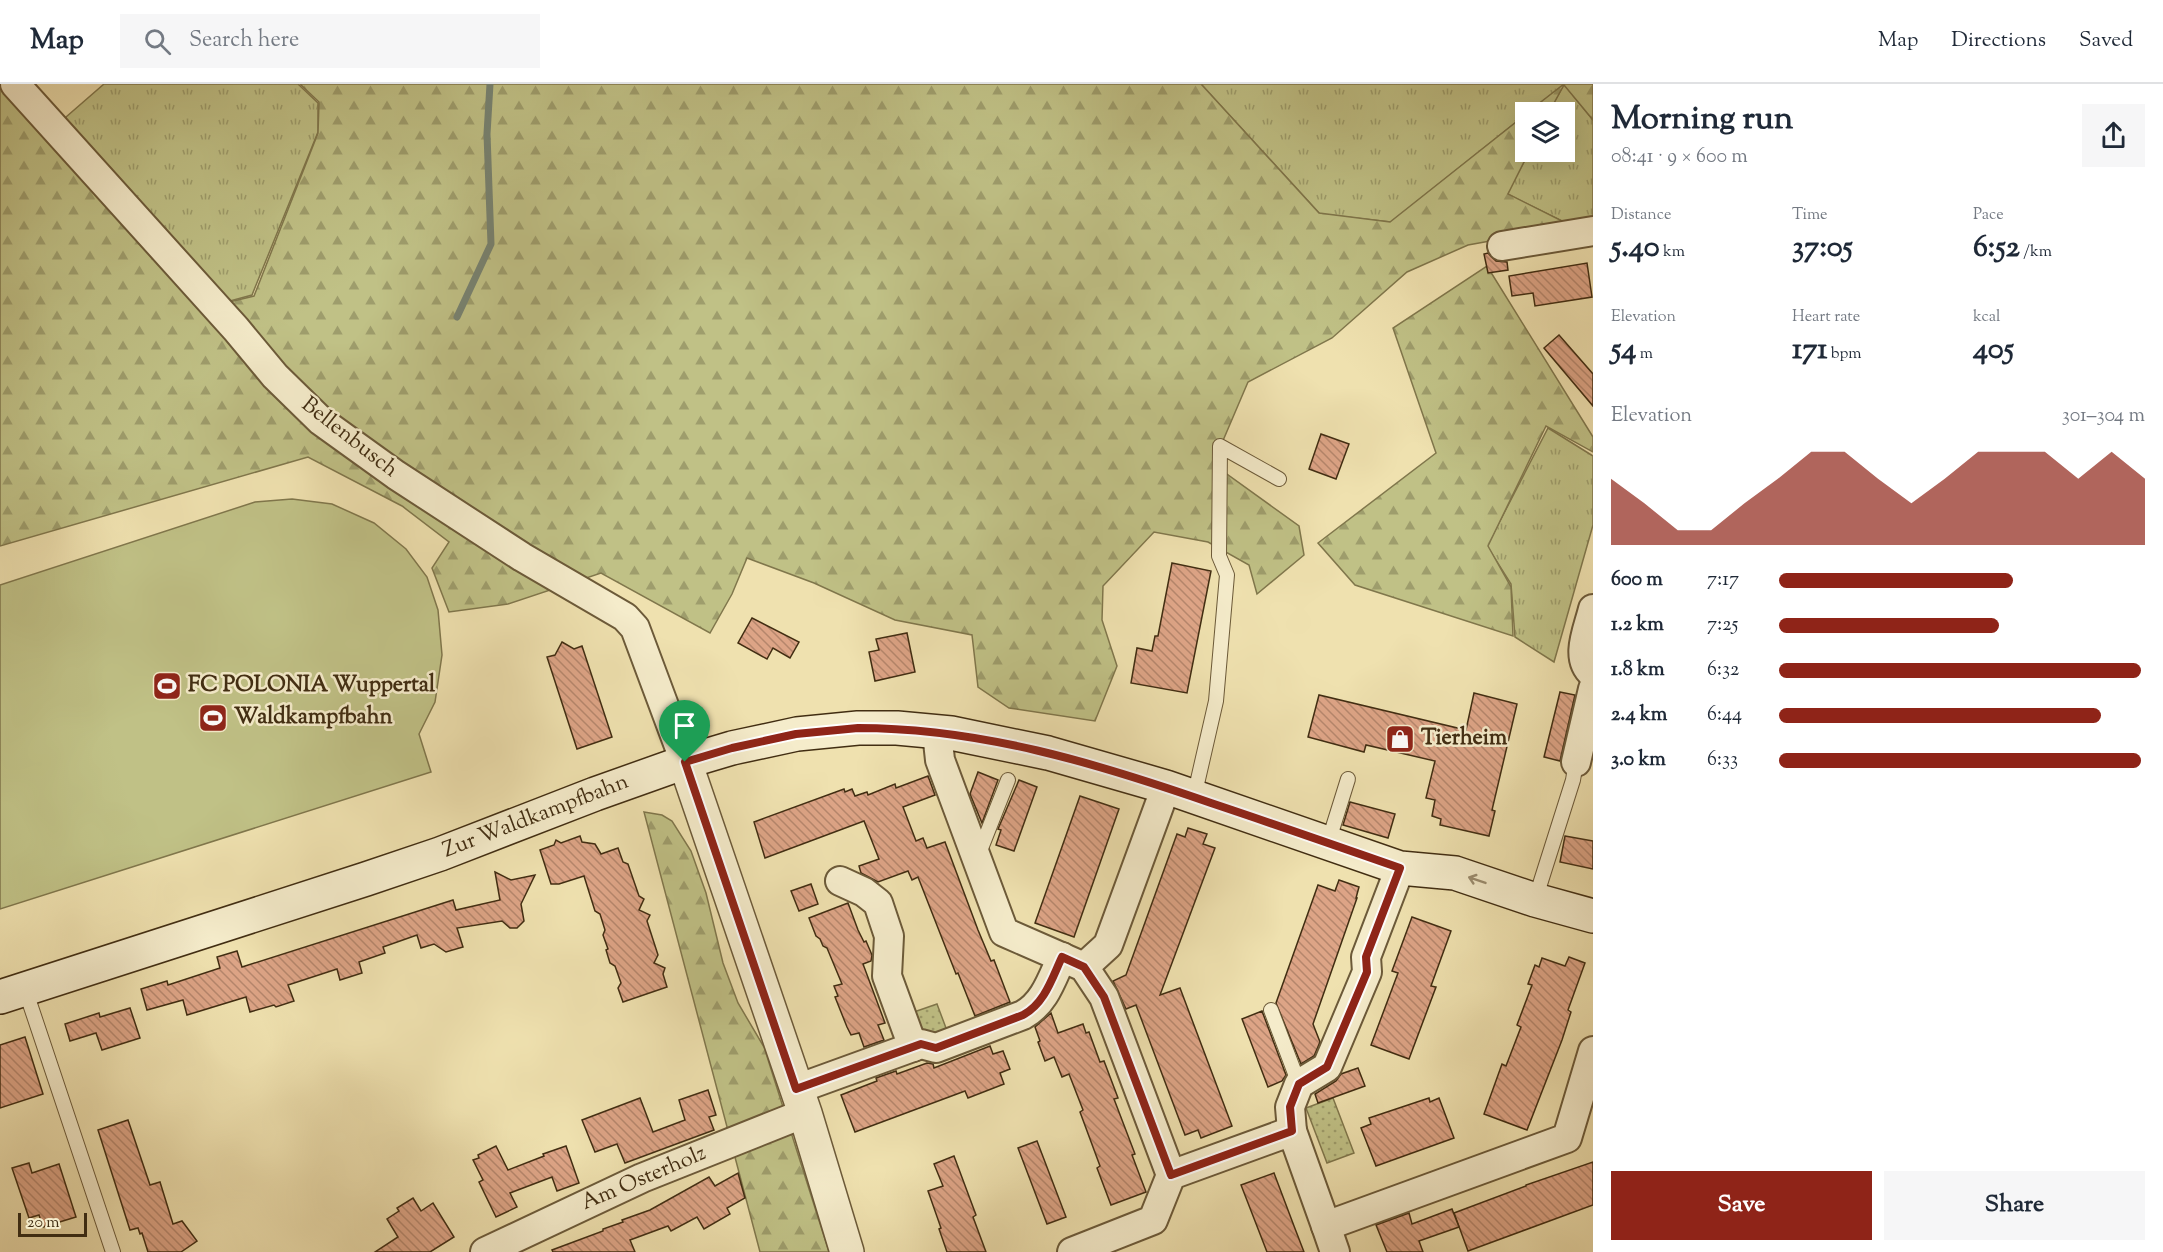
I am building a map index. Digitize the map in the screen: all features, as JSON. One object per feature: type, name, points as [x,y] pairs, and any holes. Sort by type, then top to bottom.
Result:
[{"type":"main road","name":"Zur Waldkampfbahn","points":[[12,993],[376,876],[685,762],[732,748],[796,734],[858,728],[897,728],[937,732],[1002,742],[1048,753],[1180,792],[1400,868],[1455,873],[1535,900],[1593,916]]},
{"type":"main road","points":[[685,762],[801,1101],[847,1252]]},
{"type":"main road","name":"Zur Waldkampfbahn","points":[[1400,868],[1426,888],[1593,938]]},
{"type":"street","name":"Bellenbusch","points":[[15,84],[236,329],[275,376],[321,421],[396,475],[522,557],[625,617],[635,628],[685,762]]},
{"type":"street","points":[[1502,246],[1593,231]]},
{"type":"street","points":[[1593,609],[1582,656],[1587,669],[1593,674]]},
{"type":"street","points":[[1576,762],[1593,689]]},
{"type":"street","points":[[937,732],[940,760],[1004,932],[1073,962],[1104,997],[1171,1175],[1153,1220],[1072,1252]]},
{"type":"street","points":[[1073,962],[1108,945],[1180,792]]},
{"type":"street","points":[[1400,868],[1366,957],[1367,972],[1327,1067],[1299,1084],[1290,1107],[1292,1131],[1331,1239],[1567,1138],[1593,1051]]},
{"type":"street","points":[[840,881],[864,892],[878,903],[889,936],[887,976],[913,1047]]},
{"type":"street","name":"Am Osterholz","points":[[485,1252],[913,1047],[921,1044],[936,1048],[1033,1009],[1073,962]]},
{"type":"street","points":[[1171,1175],[1292,1131]]},
{"type":"lane","points":[[1180,792],[1216,701],[1227,575],[1219,556],[1220,446],[1279,479]]},
{"type":"lane","points":[[1535,900],[1573,780],[1576,762]]},
{"type":"lane","points":[[1328,843],[1348,779]]},
{"type":"lane","points":[[977,860],[1008,780]]},
{"type":"lane","name":"Zur Waldkampfbahn","points":[[12,993],[113,1252]]},
{"type":"lane","points":[[1271,1010],[1299,1084]]},
{"type":"green space","points":[[104,84],[298,84],[318,103],[318,132],[252,295],[219,304],[69,134],[66,117]]},
{"type":"green space","points":[[300,84],[1201,84],[1319,213],[1390,222],[1515,123],[1515,162],[1524,162],[1508,194],[1572,226],[1468,245],[1407,272],[1332,338],[1248,382],[1213,464],[1299,526],[1304,555],[1257,594],[1249,565],[1208,542],[1154,532],[1103,586],[1102,620],[1117,666],[1095,721],[1009,708],[978,687],[972,635],[895,620],[814,583],[747,558],[732,594],[710,633],[601,573],[508,604],[449,612],[432,568],[449,542],[402,506],[308,457],[0,546],[0,86],[200,309],[254,296],[318,133],[319,102]]},
{"type":"green space","points":[[1201,84],[1564,84],[1593,120],[1593,222],[1572,226],[1507,194],[1524,162],[1575,162],[1575,102],[1554,102],[1563,86],[1541,102],[1515,102],[1515,123],[1391,222],[1320,214]]},
{"type":"green space","points":[[1564,84],[1593,84],[1593,120],[1564,85],[1555,102],[1541,102]]},
{"type":"green space","points":[[1487,266],[1593,437],[1593,452],[1546,426],[1488,546],[1511,587],[1513,636],[1355,585],[1318,543],[1436,453],[1393,328]]},
{"type":"green space","points":[[1548,428],[1593,456],[1593,525],[1554,662],[1515,637],[1511,584],[1487,546]]},
{"type":"green space","name":"Waldkampfbahn","points":[[292,499],[332,504],[374,523],[406,549],[427,577],[438,610],[442,655],[435,702],[419,734],[431,772],[0,909],[0,585],[255,502]]},
{"type":"green space","points":[[644,812],[662,815],[672,821],[691,851],[706,893],[723,963],[738,1003],[764,1047],[829,1252],[760,1252]]},
{"type":"green space","points":[[937,1004],[949,1036],[922,1033],[914,1012]]},
{"type":"green space","points":[[1333,1098],[1354,1153],[1327,1163],[1306,1108]]},
{"type":"building","points":[[1488,253],[1496,261],[1507,262],[1508,270],[1488,273],[1484,254]]},
{"type":"building","points":[[1587,263],[1592,297],[1535,306],[1533,293],[1512,296],[1509,276]]},
{"type":"building","points":[[1559,335],[1593,374],[1593,406],[1544,348]]},
{"type":"building","points":[[1321,434],[1349,444],[1336,479],[1309,469]]},
{"type":"building","points":[[1172,563],[1211,571],[1187,693],[1131,683],[1137,648],[1152,651],[1155,636],[1158,636]]},
{"type":"building","points":[[752,618],[799,642],[790,658],[773,648],[767,659],[738,643]]},
{"type":"building","points":[[907,633],[915,672],[875,681],[869,652],[879,650],[876,639]]},
{"type":"building","points":[[562,642],[574,649],[582,646],[612,737],[577,749],[547,657],[555,655]]},
{"type":"building","points":[[1560,692],[1575,695],[1560,761],[1544,757]]},
{"type":"building","points":[[1474,693],[1517,704],[1492,810],[1495,811],[1489,836],[1440,825],[1441,819],[1432,816],[1435,800],[1426,798],[1435,761],[1366,745],[1364,752],[1308,737],[1319,695],[1466,730]]},
{"type":"building","points":[[978,772],[998,780],[982,823],[970,794]]},
{"type":"building","points":[[928,776],[935,795],[903,807],[916,841],[923,838],[927,848],[945,842],[978,930],[991,961],[994,960],[1010,1002],[975,1016],[918,877],[912,880],[908,871],[878,882],[861,873],[859,866],[879,859],[864,821],[765,858],[754,822],[844,789],[845,792],[852,789],[855,796],[867,792],[868,795],[895,784],[896,788]]},
{"type":"building","points":[[1019,780],[1037,787],[1014,851],[996,845],[1001,830],[998,829]]},
{"type":"building","points":[[1080,796],[1119,809],[1074,937],[1035,923]]},
{"type":"building","points":[[1350,802],[1395,814],[1388,838],[1343,825]]},
{"type":"building","points":[[1188,828],[1207,834],[1203,844],[1215,848],[1160,995],[1180,988],[1232,1126],[1201,1138],[1198,1130],[1185,1135],[1136,1005],[1126,1009],[1113,981],[1126,975],[1177,834],[1185,837]]},
{"type":"building","points":[[580,836],[582,842],[595,844],[601,854],[618,848],[623,862],[628,864],[639,896],[644,899],[639,910],[650,915],[647,921],[658,955],[654,963],[665,968],[663,974],[667,987],[623,1002],[618,988],[621,983],[606,950],[608,949],[603,935],[605,930],[600,914],[595,911],[584,876],[559,884],[551,884],[540,850],[554,845],[556,840],[561,843]]},
{"type":"building","points":[[1565,836],[1593,841],[1593,869],[1560,862]]},
{"type":"building","points":[[495,872],[511,880],[535,875],[521,904],[524,921],[517,928],[510,928],[502,921],[457,928],[463,947],[446,952],[434,944],[421,948],[417,935],[383,947],[385,953],[359,962],[362,973],[340,980],[337,969],[288,985],[294,1001],[276,1007],[274,1005],[250,1012],[246,997],[187,1015],[183,1000],[147,1010],[141,989],[167,981],[168,985],[220,968],[217,957],[237,951],[242,967],[453,900],[456,910],[500,900]]},
{"type":"building","points":[[1339,880],[1359,887],[1357,898],[1313,1024],[1320,1042],[1314,1056],[1301,1064],[1276,1003],[1318,885],[1335,891]]},
{"type":"building","points":[[811,884],[818,904],[799,911],[791,891]]},
{"type":"building","points":[[848,903],[858,930],[872,955],[871,961],[863,964],[885,1023],[878,1025],[884,1040],[864,1047],[859,1033],[851,1035],[847,1027],[835,997],[838,996],[834,986],[842,984],[827,948],[816,936],[809,918]]},
{"type":"building","points":[[1412,917],[1451,931],[1431,986],[1436,987],[1409,1059],[1371,1045],[1398,973],[1392,971]]},
{"type":"building","points":[[1569,957],[1585,963],[1568,1010],[1571,1012],[1562,1040],[1527,1130],[1484,1114],[1502,1064],[1506,1066],[1521,1027],[1517,1025],[1532,985],[1528,984],[1535,965],[1539,967],[1542,958],[1565,966]]},
{"type":"building","points":[[130,1008],[140,1038],[102,1050],[96,1033],[70,1041],[65,1024],[99,1013],[100,1017]]},
{"type":"building","points":[[1262,1011],[1286,1075],[1282,1081],[1268,1087],[1242,1019]]},
{"type":"building","points":[[1051,1013],[1058,1033],[1083,1024],[1086,1033],[1089,1032],[1100,1062],[1104,1061],[1118,1098],[1114,1099],[1135,1154],[1132,1155],[1146,1192],[1111,1205],[1097,1168],[1100,1166],[1080,1112],[1083,1110],[1069,1074],[1062,1077],[1054,1057],[1045,1061],[1038,1042],[1040,1041],[1035,1027]]},
{"type":"building","points":[[25,1037],[43,1094],[0,1108],[0,1045]]},
{"type":"building","points":[[990,1046],[993,1054],[1003,1051],[1010,1069],[1000,1073],[1004,1084],[968,1098],[965,1091],[855,1132],[841,1095],[896,1071],[897,1074],[927,1063],[933,1064],[934,1068]]},
{"type":"building","points":[[1358,1068],[1365,1086],[1318,1103],[1315,1094],[1336,1081],[1341,1074]]},
{"type":"building","points":[[708,1090],[716,1115],[709,1117],[714,1130],[625,1163],[617,1144],[595,1152],[582,1120],[640,1098],[653,1132],[685,1120],[679,1100]]},
{"type":"building","points":[[1429,1098],[1430,1102],[1439,1098],[1454,1138],[1376,1166],[1361,1128],[1371,1124],[1369,1118]]},
{"type":"building","points":[[128,1120],[150,1185],[160,1182],[173,1224],[182,1221],[197,1241],[181,1252],[148,1252],[138,1228],[130,1230],[98,1130]]},
{"type":"building","points":[[1037,1141],[1066,1217],[1047,1224],[1018,1148]]},
{"type":"building","points":[[496,1146],[508,1170],[566,1146],[579,1183],[557,1191],[552,1177],[510,1193],[517,1207],[496,1217],[479,1182],[483,1180],[473,1160]]},
{"type":"building","points":[[954,1156],[976,1215],[973,1217],[986,1252],[947,1252],[939,1229],[941,1228],[928,1191],[943,1186],[934,1164]]},
{"type":"building","points":[[1593,1162],[1593,1205],[1468,1251],[1454,1213]]},
{"type":"building","points":[[29,1163],[32,1173],[59,1164],[76,1217],[43,1227],[39,1215],[29,1218],[12,1168]]},
{"type":"building","points":[[738,1173],[745,1198],[727,1208],[730,1214],[704,1229],[697,1217],[671,1231],[668,1226],[630,1240],[635,1252],[553,1252],[552,1250],[650,1210],[709,1177],[715,1186]]},
{"type":"building","points":[[1274,1173],[1304,1252],[1267,1252],[1241,1185]]},
{"type":"building","points":[[413,1198],[421,1211],[433,1203],[454,1237],[430,1252],[375,1252],[398,1237],[387,1219],[399,1211],[397,1208]]},
{"type":"building","points":[[1452,1209],[1459,1227],[1419,1241],[1423,1252],[1387,1252],[1376,1225],[1409,1213],[1412,1224]]},
{"type":"waterway","points":[[457,317],[491,244],[487,134],[490,84]]},
{"type":"place","name":"FC POLONIA Wuppertal","points":[[167,686]]},
{"type":"place","name":"Waldkampfbahn","points":[[213,718]]},
{"type":"place","name":"Tierheim","points":[[1400,739]]},
{"type":"route","points":[[858,728],[897,728],[951,733],[1002,742],[1116,771],[1400,868],[1366,957],[1367,972],[1327,1067],[1299,1084],[1290,1107],[1292,1131],[1171,1175],[1104,997],[1084,967],[1062,957],[1042,998],[1033,1009],[1023,1015],[936,1048],[921,1044],[796,1089],[685,762],[732,748],[796,734],[858,728]]}]
